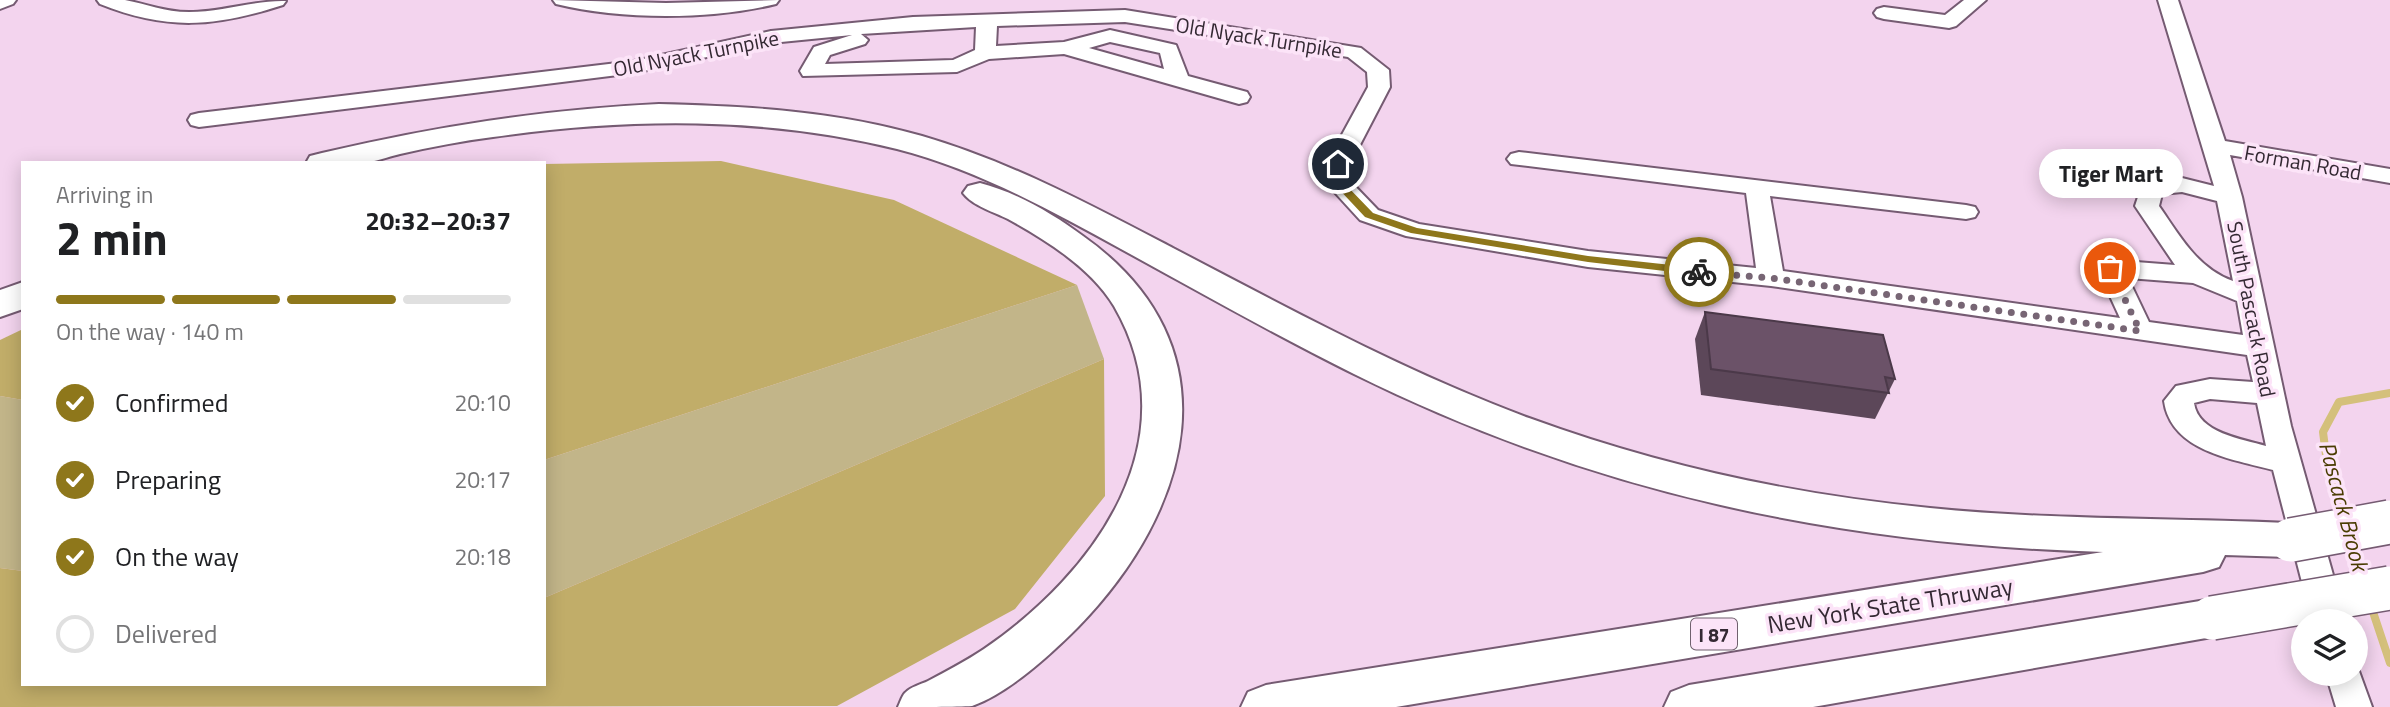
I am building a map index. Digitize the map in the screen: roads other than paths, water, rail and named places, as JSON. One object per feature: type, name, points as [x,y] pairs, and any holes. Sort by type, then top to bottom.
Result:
[{"type":"highway","points":[[331,161],[468,131],[613,115],[681,113],[746,116],[810,123],[872,134],[932,149],[1015,181],[1401,383],[1479,416],[1567,447],[1706,486],[1850,515],[2151,547]]},
{"type":"highway","points":[[407,161],[501,144],[606,134],[701,133],[795,141],[884,159],[979,192],[1055,233],[1079,250],[1114,282],[1129,300],[1151,340],[1163,389],[1164,415],[1156,464],[1137,516],[1096,578],[1035,638],[983,675],[923,707]]},
{"type":"highway","points":[[0,283],[21,273]]},
{"type":"highway","points":[[0,305],[21,295]]},
{"type":"highway","name":"New York State Thruway","points":[[1266,707],[2151,547],[2291,540],[2390,522]]},
{"type":"highway","points":[[1689,707],[2390,588]]},
{"type":"street","points":[[0,3],[6,0]]},
{"type":"street","points":[[107,0],[150,16],[176,19],[207,19],[245,12],[276,1]]},
{"type":"street","points":[[563,0],[629,10],[660,10],[769,0]]},
{"type":"street","points":[[1947,0],[1972,4]]},
{"type":"street","name":"South Pascack Road","points":[[2168,0],[2230,197],[2269,394],[2326,609]]},
{"type":"street","points":[[1884,13],[1950,22],[1972,4]]},
{"type":"street","name":"Old Nyack Turnpike","points":[[199,120],[634,67],[771,37],[987,20],[1125,16],[1354,52],[1378,70],[1379,87],[1338,164],[1340,185],[1369,215],[1415,231],[1588,259],[1771,278],[2260,347]]},
{"type":"street","points":[[985,53],[987,20]]},
{"type":"street","points":[[878,27],[866,38],[821,51],[811,71],[957,66],[985,53],[1065,48],[1239,97]]},
{"type":"street","name":"Forman Road","points":[[2216,146],[2390,176]]},
{"type":"street","points":[[1519,159],[1966,212]]},
{"type":"street","points":[[2230,197],[2182,185],[2151,187],[2147,206],[2189,265],[2200,275],[2207,281],[2251,297]]},
{"type":"street","points":[[1757,188],[1771,278]]},
{"type":"street","points":[[2140,331],[2110,268],[2200,275]]},
{"type":"street","points":[[2269,394],[2210,389],[2186,393],[2179,401],[2182,418],[2193,430],[2212,440],[2285,462]]},
{"type":"street","points":[[2348,686],[2354,707]]},
{"type":"waterway","name":"Pascack Brook","points":[[2344,518],[2327,463],[2323,432],[2339,402],[2390,393]]},
{"type":"waterway","name":"Pascack Brook","points":[[2352,542],[2363,578]]},
{"type":"waterway","name":"Pascack Brook","points":[[2371,606],[2390,663]]},
{"type":"place","name":"Tiger Mart","points":[[2110,268]]}]
